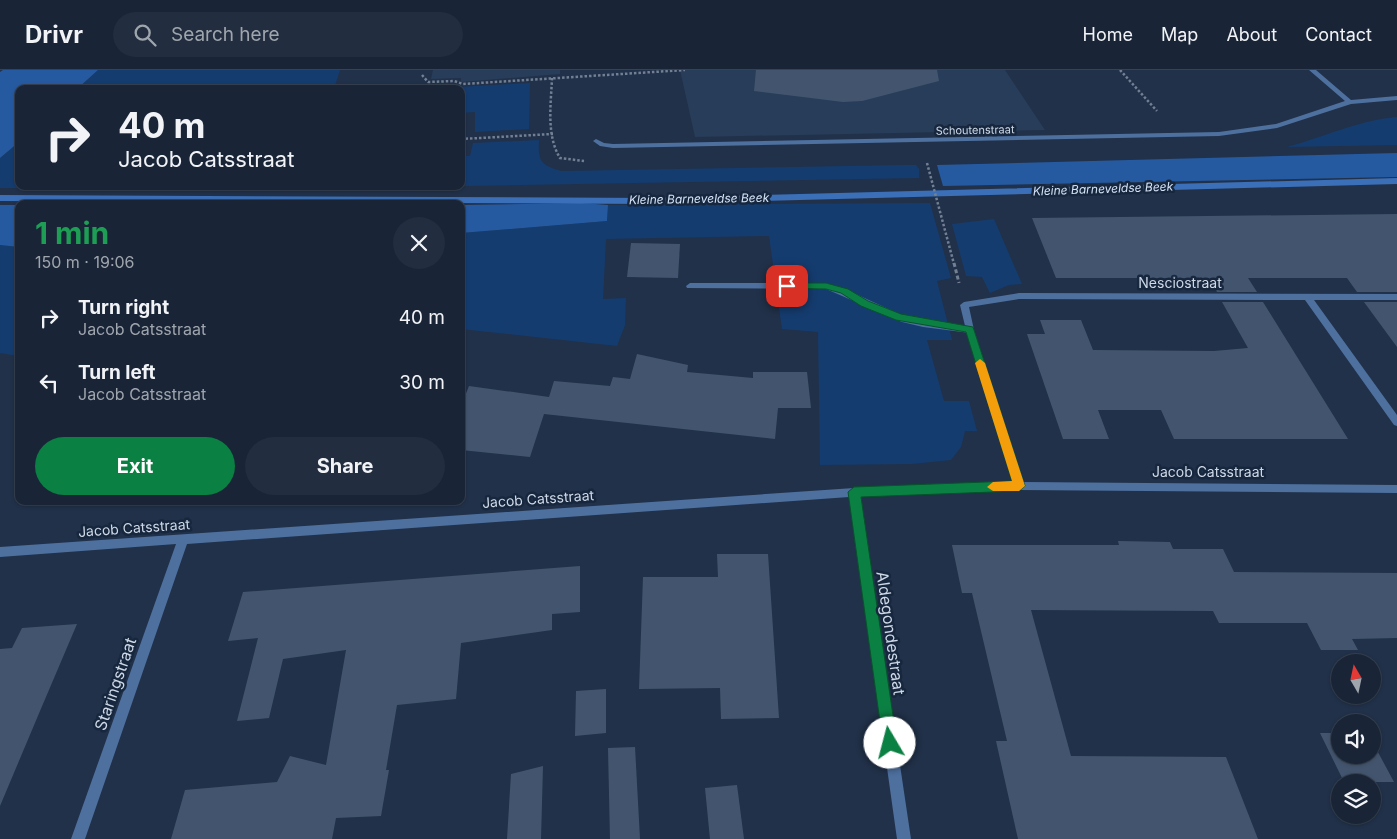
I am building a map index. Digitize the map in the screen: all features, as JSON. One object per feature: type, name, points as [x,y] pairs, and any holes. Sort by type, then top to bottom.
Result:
[{"type":"street","points":[[1312,70],[1350,102]]},
{"type":"street","name":"Schoutenstraat","points":[[596,141],[613,146],[1219,134],[1277,126],[1350,102],[1397,98]]},
{"type":"street","points":[[690,286],[826,286],[844,291],[864,304],[900,318],[970,330]]},
{"type":"street","name":"Nesciostraat","points":[[964,305],[1019,296],[1397,297]]},
{"type":"street","points":[[1308,297],[1397,422]]},
{"type":"street","points":[[964,305],[970,330],[1019,486]]},
{"type":"street","name":"Jacob Catsstraat","points":[[0,552],[854,492],[1019,486],[1397,489]]},
{"type":"street","name":"Aldegondestraat","points":[[854,492],[904,839]]},
{"type":"street","name":"Staringstraat","points":[[78,839],[183,539]]},
{"type":"path","points":[[422,76],[428,82],[454,81],[463,84],[685,70]]},
{"type":"path","points":[[465,139],[553,134]]},
{"type":"path","points":[[925,154],[964,305]]},
{"type":"shaded area","points":[[3,70],[98,70],[81,85],[15,85],[15,145],[0,158],[0,72]]},
{"type":"shaded area","points":[[98,70],[340,70],[335,85],[81,85]]},
{"type":"shaded area","points":[[433,70],[560,70],[560,74],[461,82],[461,78],[431,79]]},
{"type":"shaded area","points":[[680,70],[1005,70],[1045,130],[695,137]]},
{"type":"shaded area","points":[[530,83],[529,129],[475,132],[475,112],[465,113],[465,87]]},
{"type":"shaded area","points":[[1397,117],[1397,145],[1287,147],[1355,125]]},
{"type":"shaded area","points":[[539,140],[539,153],[542,161],[549,167],[561,171],[916,165],[919,169],[919,178],[465,186],[465,156],[470,156],[473,143]]},
{"type":"shaded area","points":[[15,145],[15,188],[0,188],[0,158]]},
{"type":"shaded area","points":[[1397,153],[1397,177],[943,186],[937,165]]},
{"type":"shaded area","points":[[581,203],[608,205],[607,221],[465,233],[465,205]]},
{"type":"shaded area","points":[[930,203],[951,278],[937,281],[952,340],[927,340],[944,401],[969,401],[977,431],[965,431],[961,447],[951,460],[912,464],[820,465],[818,332],[782,329],[769,236],[606,239],[603,299],[626,298],[625,325],[617,346],[465,329],[465,233],[607,221],[608,205]]},
{"type":"shaded area","points":[[0,205],[15,205],[15,247],[0,245]]},
{"type":"shaded area","points":[[994,219],[1022,284],[1009,285],[990,293],[982,277],[966,276],[952,224]]},
{"type":"shaded area","points":[[0,245],[15,247],[15,355],[0,353]]},
{"type":"building","points":[[756,70],[937,70],[939,81],[862,101],[843,102],[754,91]]},
{"type":"building","points":[[1397,214],[1397,292],[1357,292],[1347,278],[1248,278],[1257,292],[1217,292],[1209,278],[1056,278],[1032,218]]},
{"type":"building","points":[[631,243],[680,244],[678,278],[627,277]]},
{"type":"building","points":[[1222,302],[1263,302],[1348,439],[1174,439],[1161,410],[1098,410],[1109,439],[1063,439],[1027,334],[1045,334],[1040,320],[1081,320],[1093,350],[1214,351],[1248,348]]},
{"type":"building","points":[[1364,302],[1397,302],[1397,347]]},
{"type":"building","points":[[637,354],[688,365],[687,372],[753,378],[753,372],[807,372],[811,408],[778,408],[775,439],[544,414],[530,457],[465,450],[465,396],[469,386],[549,397],[554,381],[610,386],[613,377],[630,379]]},
{"type":"building","points":[[1118,541],[1170,542],[1173,549],[1223,549],[1234,572],[1397,573],[1397,638],[1352,639],[1358,650],[1321,650],[1307,623],[1219,623],[1213,611],[1031,610],[1071,756],[1226,757],[1258,839],[1018,839],[996,741],[1007,741],[972,593],[962,593],[952,545],[1119,545]]},
{"type":"building","points":[[717,554],[768,554],[779,718],[721,719],[720,688],[639,689],[643,577],[718,577]]},
{"type":"building","points":[[580,566],[580,612],[552,614],[552,630],[461,643],[456,699],[397,705],[386,770],[389,770],[381,816],[336,818],[332,839],[171,839],[185,790],[277,782],[290,756],[326,765],[346,650],[283,659],[269,718],[237,721],[258,638],[228,641],[243,592]]},
{"type":"building","points":[[77,624],[0,806],[0,649],[12,648],[22,628]]},
{"type":"building","points":[[606,689],[606,733],[575,736],[576,691]]},
{"type":"building","points":[[1320,733],[1331,733],[1331,755]]},
{"type":"building","points":[[635,747],[640,839],[610,839],[608,748]]},
{"type":"building","points":[[1381,758],[1394,782],[1381,782],[1381,774],[1340,774],[1335,764],[1381,764]]},
{"type":"building","points":[[543,766],[541,839],[507,839],[511,774]]},
{"type":"building","points":[[737,785],[744,839],[710,839],[705,788]]},
{"type":"waterway","name":"Kleine Barneveldse Beek","points":[[465,200],[654,201],[1397,181]]},
{"type":"waterway","name":"Kleine Barneveldse Beek","points":[[0,198],[436,200]]},
{"type":"slow traffic","points":[[980,363],[1019,486],[993,487]]},
{"type":"route","points":[[787,286],[826,286],[844,291],[864,304],[900,318],[970,330],[1019,486],[854,492],[890,743]]}]
